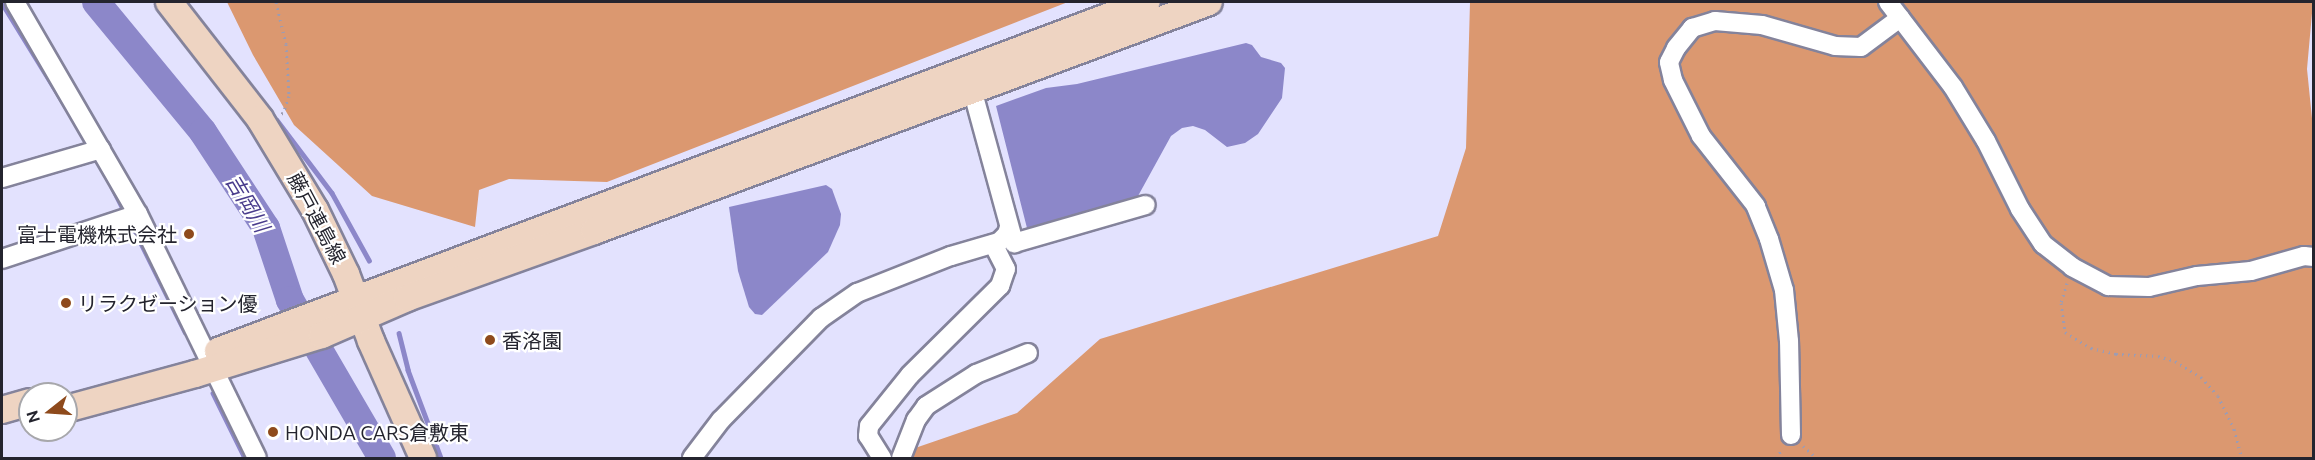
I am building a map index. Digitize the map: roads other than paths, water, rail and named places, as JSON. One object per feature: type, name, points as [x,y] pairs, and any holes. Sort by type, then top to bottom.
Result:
[{"type":"street","points":[[15,2],[210,362],[257,459]]},
{"type":"street","name":"藤戸連島線","points":[[169,2],[260,119],[315,210],[346,274],[423,459]]},
{"type":"street","points":[[78,405],[319,326],[1147,2]]},
{"type":"street","points":[[359,309],[407,298],[594,231],[1209,2]]},
{"type":"street","points":[[1888,2],[1953,87],[1986,141],[2020,209],[2043,244],[2072,267],[2108,286],[2149,286],[2197,276],[2251,271],[2304,256],[2313,256]]},
{"type":"street","points":[[1791,435],[1789,341],[1784,290],[1769,239],[1756,206],[1701,136],[1673,80],[1669,62],[1676,48],[1692,28],[1715,21],[1762,25],[1835,46],[1861,47],[1900,18]]},
{"type":"street","points":[[972,89],[1014,243],[1146,205]]},
{"type":"street","points":[[2,178],[94,150]]},
{"type":"street","points":[[2,259],[131,216]]},
{"type":"street","points":[[692,459],[737,403],[830,312],[857,293],[951,256],[1004,239],[1009,227]]},
{"type":"street","points":[[882,459],[868,436],[869,426],[910,375],[1000,286],[1006,269],[993,244]]},
{"type":"street","points":[[901,459],[916,420],[926,406],[976,374],[1028,353]]},
{"type":"street","points":[[78,391],[210,362]]},
{"type":"street","points":[[2,410],[18,405]]},
{"type":"street","points":[[2,423],[18,420]]},
{"type":"waterway","name":"吉岡川","points":[[96,2],[203,132],[266,228],[290,300],[382,458]]},
{"type":"waterway","points":[[185,2],[266,106]]},
{"type":"waterway","points":[[2,3],[72,117]]},
{"type":"waterway","points":[[277,120],[332,193],[369,260]]},
{"type":"waterway","points":[[112,187],[126,214]]},
{"type":"waterway","points":[[130,221],[185,332]]},
{"type":"waterway","points":[[399,333],[408,370],[441,458]]},
{"type":"waterway","points":[[213,393],[245,458]]},
{"type":"place","name":"富士電機株式会社","points":[[189,234]]},
{"type":"place","name":"リラクゼーション優","points":[[66,303]]},
{"type":"place","name":"香洛園","points":[[490,340]]},
{"type":"place","name":"HONDA CARS倉敷東","points":[[273,432]]}]
